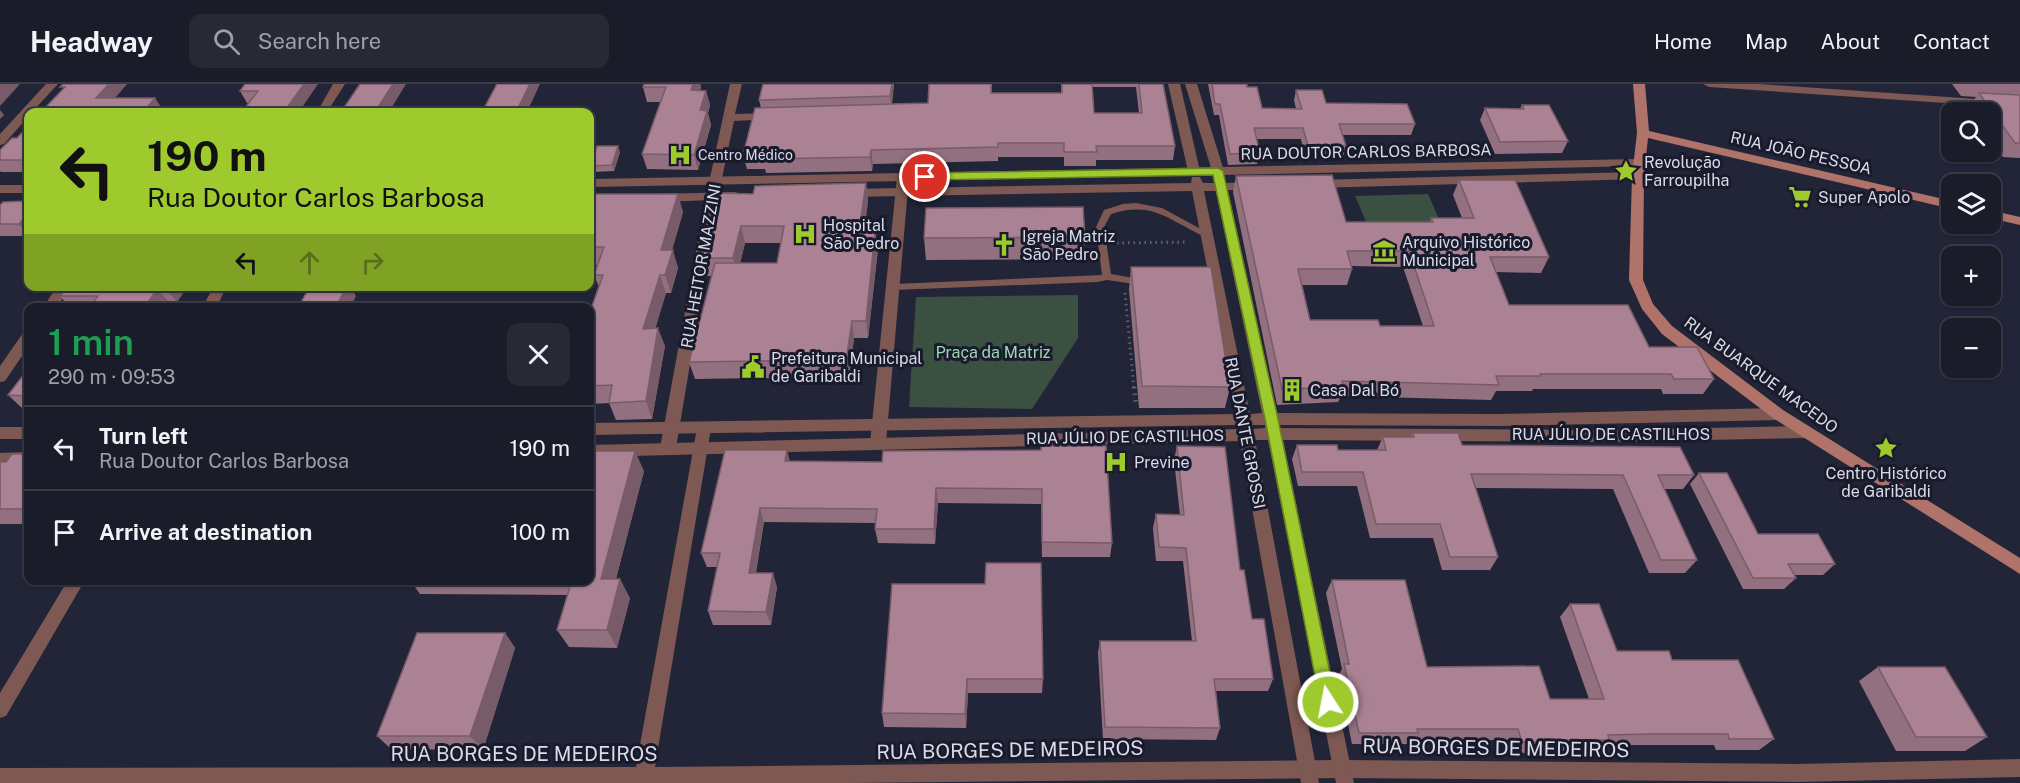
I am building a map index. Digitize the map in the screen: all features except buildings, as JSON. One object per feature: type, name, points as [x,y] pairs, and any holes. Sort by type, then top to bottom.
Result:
[{"type":"main road","name":"RUA BUARQUE MACEDO","points":[[1639,84],[1643,133],[1638,169],[1636,280],[1647,306],[1667,330],[1778,414],[2020,567]]},
{"type":"main road","name":"RUA JOÃO PESSOA","points":[[1643,133],[1941,202]]},
{"type":"main road","points":[[2001,217],[2018,222]]},
{"type":"street","points":[[30,108],[52,84]]},
{"type":"street","points":[[324,108],[339,84]]},
{"type":"street","name":"RUA HEITOR MAZZINI","points":[[668,448],[712,196],[736,84]]},
{"type":"street","name":"RUA DANTE GROSSI","points":[[1174,84],[1198,188],[1210,268],[1245,427],[1308,776]]},
{"type":"street","name":"RUA DANTE GROSSI","points":[[1191,84],[1219,179],[1273,426],[1343,776]]},
{"type":"street","points":[[1709,84],[2020,105]]},
{"type":"street","points":[[0,141],[24,115]]},
{"type":"street","points":[[729,118],[788,116]]},
{"type":"street","points":[[1407,168],[1413,182]]},
{"type":"street","name":"RUA DOUTOR CARLOS BARBOSA","points":[[830,194],[1198,188],[1219,179],[1407,168],[1638,169]]},
{"type":"street","name":"RUA DOUTOR CARLOS BARBOSA","points":[[1299,185],[1413,182],[1638,169]]},
{"type":"street","name":"RUA DOUTOR CARLOS BARBOSA","points":[[594,183],[1194,171],[1219,179],[1265,186]]},
{"type":"street","points":[[878,443],[903,177]]},
{"type":"street","points":[[0,189],[24,189]]},
{"type":"street","points":[[645,199],[748,196]]},
{"type":"street","points":[[0,377],[24,344]]},
{"type":"street","name":"RUA JÚLIO DE CASTILHOS","points":[[594,451],[878,443],[1273,426],[1778,414]]},
{"type":"street","points":[[1498,420],[1506,435]]},
{"type":"street","name":"RUA JÚLIO DE CASTILHOS","points":[[594,429],[704,429],[879,424],[1245,427]]},
{"type":"street","name":"RUA JÚLIO DE CASTILHOS","points":[[1273,426],[1506,435],[1806,432]]},
{"type":"street","points":[[644,780],[704,429]]},
{"type":"street","points":[[0,433],[24,433]]},
{"type":"street","points":[[0,459],[24,458]]},
{"type":"street","points":[[0,710],[74,585]]},
{"type":"street","name":"RUA BORGES DE MEDEIROS","points":[[0,777],[644,780],[1308,776],[1799,778],[2020,768]]},
{"type":"lane","points":[[1107,276],[1100,227],[1107,212],[1124,205],[1138,204],[1156,208],[1207,238]]},
{"type":"lane","points":[[894,287],[1096,279],[1107,276],[1151,283]]},
{"type":"path","points":[[1101,244],[1207,238]]},
{"type":"path","points":[[1124,280],[1135,393]]},
{"type":"green space","points":[[1428,194],[1444,231],[1371,233],[1355,196]]},
{"type":"green space","name":"Praça da Matriz","points":[[1078,295],[1078,338],[1032,409],[909,407],[916,297]]},
{"type":"place","name":"Centro Médico","points":[[680,155]]},
{"type":"place","name":"Revolução Farroupilha","points":[[1626,171]]},
{"type":"place","name":"Super Apolo","points":[[1800,197]]},
{"type":"place","name":"Hospital São Pedro","points":[[805,234]]},
{"type":"place","name":"Igreja Matriz São Pedro","points":[[1004,245]]},
{"type":"place","name":"Arquivo Histórico Municipal","points":[[1384,251]]},
{"type":"place","name":"Prefeitura Municipal de Garibaldi","points":[[753,367]]},
{"type":"place","name":"Casa Dal Bó","points":[[1292,390]]},
{"type":"place","name":"Centro Histórico de Garibaldi","points":[[1886,448]]},
{"type":"place","name":"Previne","points":[[1116,462]]},
{"type":"route","points":[[925,177],[1218,171],[1328,702]]}]
